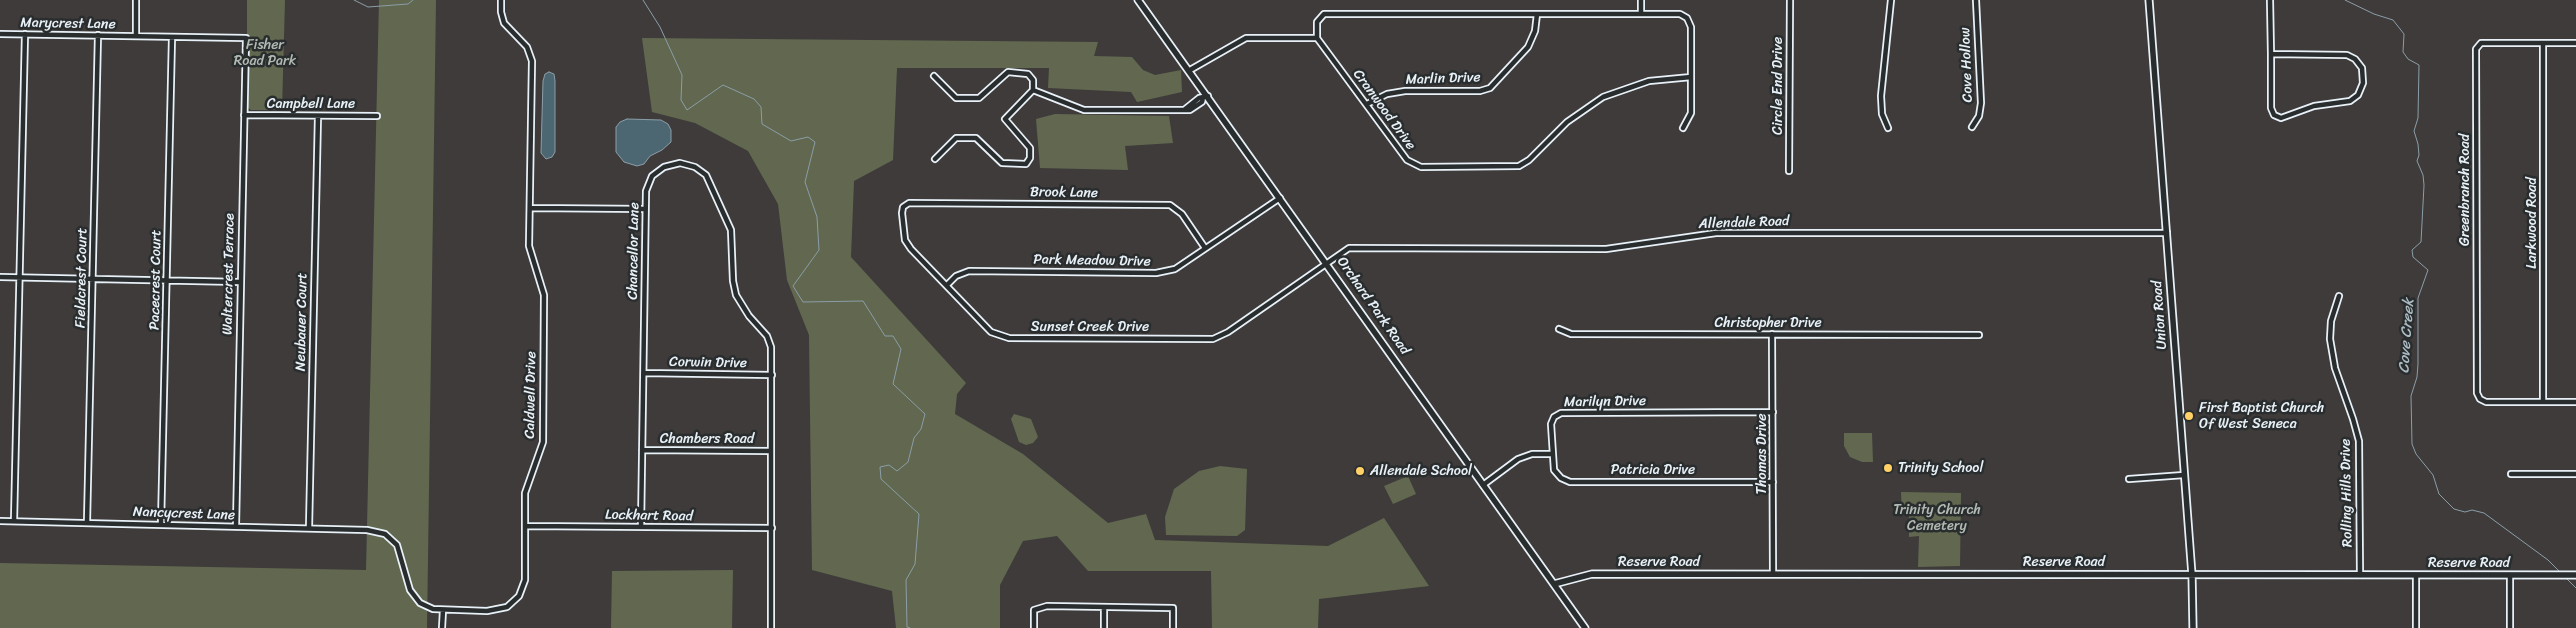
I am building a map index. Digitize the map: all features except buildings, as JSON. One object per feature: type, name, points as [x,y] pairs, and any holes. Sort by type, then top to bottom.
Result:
[{"type":"main road","name":"Orchard Park Road","points":[[1138,0],[1190,70],[1206,97],[1327,263],[1584,628]]},
{"type":"main road","name":"Union Road","points":[[2149,0],[2192,575],[2193,628]]},
{"type":"main road","name":"Reserve Road","points":[[1554,584],[1592,574],[2576,575]]},
{"type":"street","name":"Marycrest Lane","points":[[136,0],[136,36]]},
{"type":"street","name":"Caldwell Drive","points":[[367,530],[385,534],[397,544],[410,590],[420,603],[433,609],[487,611],[507,607],[519,596],[525,580],[525,493],[543,442],[544,295],[530,252],[532,61],[527,47],[504,23],[500,12],[501,0]]},
{"type":"street","points":[[1641,0],[1641,14]]},
{"type":"street","name":"Circle End Drive","points":[[1789,171],[1790,0]]},
{"type":"street","points":[[1888,128],[1882,114],[1881,96],[1891,0]]},
{"type":"street","name":"Cove Hollow","points":[[1972,127],[1979,116],[1980,103],[1976,0]]},
{"type":"street","points":[[2270,0],[2271,108],[2274,115],[2281,118],[2314,106],[2350,101],[2358,95],[2364,83],[2362,68],[2347,55],[2271,54]]},
{"type":"street","points":[[1190,70],[1246,38],[1317,38],[1316,22],[1324,14],[1680,14],[1687,18],[1691,27],[1691,113],[1683,128]]},
{"type":"street","name":"Marlin Drive","points":[[1367,104],[1387,94],[1405,91],[1480,91],[1490,88],[1528,47],[1535,31],[1537,14]]},
{"type":"street","name":"Marycrest Lane","points":[[0,34],[230,38]]},
{"type":"street","points":[[14,521],[25,34]]},
{"type":"street","name":"Fieldcrest Court","points":[[87,522],[98,35]]},
{"type":"street","name":"Pacecrest Court","points":[[161,524],[172,37]]},
{"type":"street","name":"Waltercrest Terrace","points":[[230,38],[246,38],[236,526]]},
{"type":"street","name":"Cranwood Drive","points":[[1317,38],[1407,160],[1415,166],[1515,167],[1528,160],[1567,122],[1604,97],[1649,81],[1691,77]]},
{"type":"street","name":"Greenbranch Road","points":[[2542,43],[2481,43],[2476,49],[2477,392],[2480,399],[2486,402],[2543,402]]},
{"type":"street","points":[[2542,43],[2576,43]]},
{"type":"street","name":"Larkwood Road","points":[[2542,43],[2543,402]]},
{"type":"street","points":[[934,76],[956,98],[979,98],[1008,72],[1028,74],[1033,80],[1033,90],[1005,119],[1030,148],[1030,158],[1026,164],[1002,163],[976,138],[956,138],[935,159]]},
{"type":"street","points":[[1033,90],[1084,110],[1184,110],[1199,98],[1206,97]]},
{"type":"street","name":"Campbell Lane","points":[[244,115],[377,116]]},
{"type":"street","name":"Neubauer Court","points":[[309,528],[318,116]]},
{"type":"street","name":"Chancellor Lane","points":[[641,527],[646,191],[652,176],[664,167],[680,163],[695,167],[706,175],[731,230],[732,269],[736,295],[749,316],[770,342],[772,375],[771,628]]},
{"type":"street","name":"Park Meadow Drive","points":[[947,285],[956,276],[969,271],[1156,273],[1175,269],[1280,198]]},
{"type":"street","name":"Brook Lane","points":[[903,207],[909,203],[1170,205],[1182,214],[1206,248]]},
{"type":"street","name":"Sunset Creek Drive","points":[[903,207],[905,240],[911,250],[991,332],[1009,338],[1213,339],[1228,332],[1327,263]]},
{"type":"street","points":[[530,208],[646,209]]},
{"type":"street","name":"Allendale Road","points":[[1327,263],[1349,248],[1606,249],[1716,233],[2167,234]]},
{"type":"street","points":[[0,277],[240,282]]},
{"type":"street","name":"Rolling Hills Drive","points":[[2339,296],[2331,321],[2330,339],[2335,368],[2354,419],[2358,441],[2360,575]]},
{"type":"street","name":"Christopher Drive","points":[[1559,329],[1571,334],[1979,335]]},
{"type":"street","name":"Thomas Drive","points":[[1772,334],[1773,574]]},
{"type":"street","name":"Corwin Drive","points":[[644,373],[772,375]]},
{"type":"street","points":[[2543,402],[2576,402]]},
{"type":"street","name":"Marilyn Drive","points":[[1552,454],[1552,420],[1561,413],[1773,412]]},
{"type":"street","name":"Chambers Road","points":[[642,450],[771,451]]},
{"type":"street","points":[[1483,485],[1518,459],[1532,454],[1552,454]]},
{"type":"street","name":"Patricia Drive","points":[[1552,454],[1557,474],[1570,482],[1773,482]]},
{"type":"street","points":[[2511,474],[2576,474]]},
{"type":"street","points":[[2129,480],[2184,475]]},
{"type":"street","name":"Nancycrest Lane","points":[[0,521],[367,530]]},
{"type":"street","name":"Lockhart Road","points":[[526,526],[772,528]]},
{"type":"street","points":[[2416,575],[2416,628]]},
{"type":"street","points":[[2510,575],[2510,628]]},
{"type":"street","points":[[1034,628],[1034,610],[1047,606],[1173,608],[1173,628]]},
{"type":"street","points":[[1104,607],[1104,628]]},
{"type":"street","points":[[442,610],[442,628]]},
{"type":"green space","name":"Fisher Road Park","points":[[247,0],[285,0],[282,110],[251,110],[247,107]]},
{"type":"green space","points":[[379,0],[436,0],[427,628],[0,628],[0,563],[366,570]]},
{"type":"green space","points":[[642,38],[1098,42],[1094,56],[1132,57],[1143,70],[1155,75],[1181,70],[1182,92],[1137,102],[1131,92],[1048,88],[1049,68],[897,68],[893,160],[854,181],[851,257],[966,383],[957,394],[955,414],[1023,454],[1108,523],[1146,514],[1155,540],[1328,546],[1384,518],[1429,586],[1319,599],[1318,628],[1212,628],[1211,571],[1088,571],[1057,536],[1023,541],[1000,585],[1000,628],[896,628],[892,591],[812,570],[809,335],[787,280],[778,204],[748,151],[695,123],[652,112]]},
{"type":"green space","points":[[1055,114],[1169,116],[1173,143],[1125,146],[1128,170],[1040,168],[1036,119]]},
{"type":"green space","points":[[1014,414],[1031,419],[1038,437],[1033,443],[1026,445],[1019,442],[1011,419]]},
{"type":"green space","points":[[1844,433],[1872,433],[1873,462],[1862,462],[1850,457],[1844,446]]},
{"type":"green space","points":[[1220,466],[1247,469],[1245,530],[1237,536],[1166,535],[1165,517],[1174,489],[1199,471]]},
{"type":"green space","points":[[1408,476],[1416,494],[1393,504],[1384,486]]},
{"type":"green space","name":"Trinity Church Cemetery","points":[[1901,492],[1961,493],[1960,566],[1918,567],[1919,536],[1909,537],[1909,516],[1902,515]]},
{"type":"green space","points":[[733,570],[732,628],[611,628],[612,571]]},
{"type":"water","points":[[549,72],[554,74],[555,81],[555,152],[552,157],[546,159],[541,153],[543,81],[545,74]]},
{"type":"water","points":[[627,119],[661,120],[668,124],[671,130],[671,142],[662,150],[650,156],[644,164],[637,166],[624,162],[616,152],[616,127],[620,122]]},
{"type":"waterway","points":[[354,0],[368,7],[408,4],[413,0]]},
{"type":"waterway","points":[[643,0],[660,27],[682,75],[681,100],[687,110],[723,85],[754,99],[761,107],[762,124],[791,141],[808,137],[815,142],[805,182],[817,217],[819,250],[793,286],[803,302],[863,301],[885,336],[893,336],[901,349],[893,384],[925,414],[921,429],[914,438],[908,462],[897,471],[889,465],[880,467],[881,479],[919,514],[915,564],[906,580],[907,627],[910,628]]},
{"type":"waterway","name":"Cove Creek","points":[[2345,0],[2374,14],[2393,20],[2404,34],[2403,52],[2408,59],[2419,65],[2418,118],[2414,131],[2418,144],[2419,155],[2417,161],[2423,175],[2424,185],[2421,242],[2412,250],[2413,257],[2428,270],[2418,298],[2418,364],[2417,377],[2411,396],[2412,444],[2416,454],[2433,475],[2439,494],[2454,509],[2465,512],[2472,510],[2484,513],[2548,560],[2561,573]]},
{"type":"waterway","name":"Cove Creek","points":[[2566,578],[2576,588]]},
{"type":"place","name":"First Baptist Church Of West Seneca","points":[[2189,416]]},
{"type":"place","name":"Trinity School","points":[[1888,468]]},
{"type":"place","name":"Allendale School","points":[[1360,471]]}]
